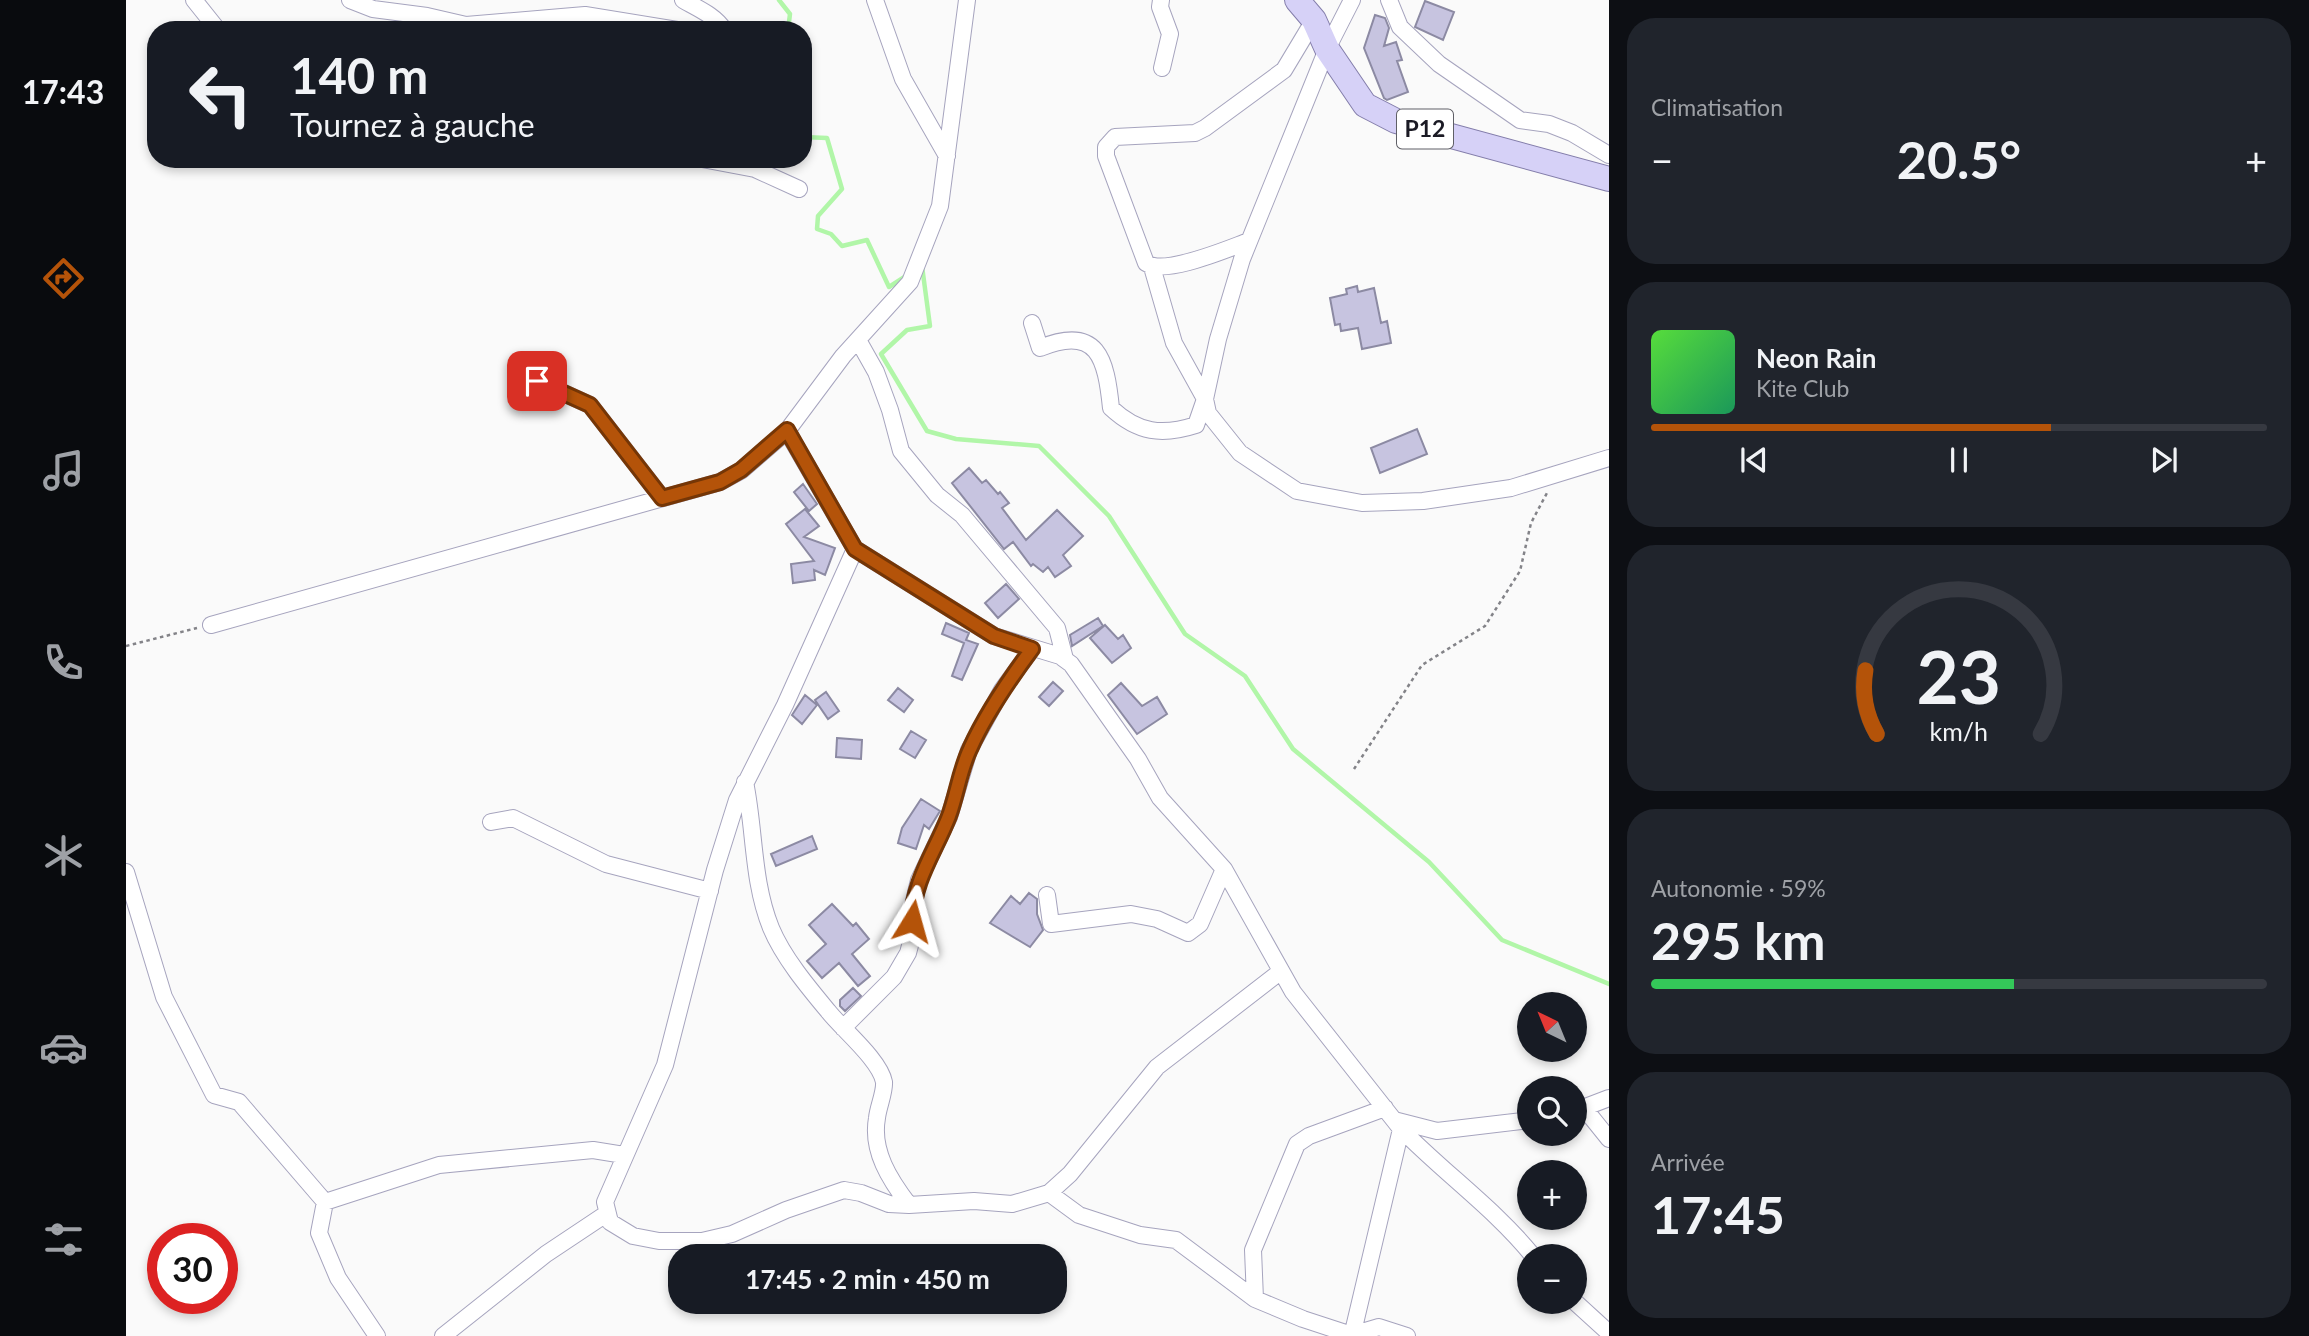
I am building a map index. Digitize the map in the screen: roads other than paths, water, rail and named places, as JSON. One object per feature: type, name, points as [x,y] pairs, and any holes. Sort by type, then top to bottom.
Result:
[{"type":"main road","name":"P12","points":[[1297,0],[1314,20],[1327,49],[1365,105],[1396,121],[1609,179]]},
{"type":"street","points":[[194,0],[211,21]]},
{"type":"street","points":[[350,0],[373,9],[442,21]]},
{"type":"street","points":[[683,0],[716,21]]},
{"type":"street","points":[[875,0],[903,79],[947,156]]},
{"type":"street","points":[[211,625],[720,482],[741,470],[787,430],[858,340],[910,282],[940,206],[967,0]]},
{"type":"street","points":[[1161,0],[1160,7],[1170,34],[1162,68]]},
{"type":"street","points":[[1032,323],[1040,348],[1061,339],[1084,341],[1097,352],[1107,371],[1111,408],[1127,423],[1170,433],[1196,425],[1205,399],[1218,339],[1249,241],[1327,49],[1352,0]]},
{"type":"street","points":[[1390,0],[1399,27],[1439,64],[1520,120],[1549,124],[1572,133],[1609,155]]},
{"type":"street","points":[[531,21],[585,15],[613,21]]},
{"type":"street","points":[[1249,241],[1199,259],[1159,268],[1152,267],[1146,263],[1132,229],[1105,147],[1115,137],[1195,133],[1205,128],[1284,70],[1314,20]]},
{"type":"street","points":[[750,168],[799,189]]},
{"type":"street","points":[[1152,267],[1174,343],[1205,399],[1212,419],[1240,453],[1297,491],[1362,503],[1423,501],[1511,488],[1609,458]]},
{"type":"street","points":[[858,340],[881,385],[901,450],[937,495],[962,515],[1057,628],[1065,659],[1117,729],[1160,798],[1224,869],[1266,939],[1280,972],[1393,1119],[1434,1163],[1523,1244]]},
{"type":"street","points":[[537,381],[590,405],[662,498]]},
{"type":"street","points":[[787,430],[855,549],[994,636],[1065,659]]},
{"type":"street","points":[[855,549],[785,705],[745,781],[710,891],[664,1065],[605,1202],[606,1214],[615,1226],[633,1236],[659,1241],[702,1241],[732,1234],[786,1210],[844,1190],[890,1204],[909,1205],[974,1202],[1012,1204],[1049,1194],[1070,1174],[1157,1067],[1280,972]]},
{"type":"street","points":[[843,1028],[894,977],[908,953],[912,938],[913,905],[919,880],[948,817],[969,750],[1002,690],[1032,649]]},
{"type":"street","points":[[745,781],[753,822],[754,858],[772,929],[794,966],[878,1067],[884,1083],[876,1122],[877,1144],[890,1179],[909,1205]]},
{"type":"street","points":[[491,822],[513,818],[606,864],[710,891]]},
{"type":"street","points":[[1047,895],[1051,924],[1130,914],[1157,919],[1188,933],[1200,924],[1224,869]]},
{"type":"street","points":[[126,872],[164,997],[214,1095],[239,1102],[325,1202]]},
{"type":"street","points":[[1587,1106],[1609,1098]]},
{"type":"street","points":[[1587,1117],[1609,1139]]},
{"type":"street","points":[[1352,1335],[1393,1119]]},
{"type":"street","points":[[1255,1299],[1253,1250],[1297,1144],[1309,1136],[1393,1119],[1437,1131],[1517,1122]]},
{"type":"street","points":[[325,1202],[439,1166],[593,1150],[624,1155]]},
{"type":"street","points":[[1049,1194],[1079,1215],[1140,1235],[1176,1240],[1255,1299],[1303,1319],[1352,1335],[1379,1327],[1407,1336]]},
{"type":"street","points":[[325,1202],[319,1233],[338,1278],[377,1336]]},
{"type":"street","points":[[443,1336],[546,1254],[606,1214]]},
{"type":"street","points":[[1587,1313],[1609,1334]]},
{"type":"waterway","points":[[779,0],[790,14],[789,21]]},
{"type":"waterway","points":[[812,137],[827,138],[842,189],[818,216],[817,229],[831,234],[842,246],[867,240],[889,287],[906,276]]},
{"type":"waterway","points":[[922,266],[930,326],[907,330],[881,354],[927,431],[956,439],[1039,446],[1109,516],[1185,634],[1245,676],[1293,749],[1429,862],[1502,940],[1609,984]]}]
